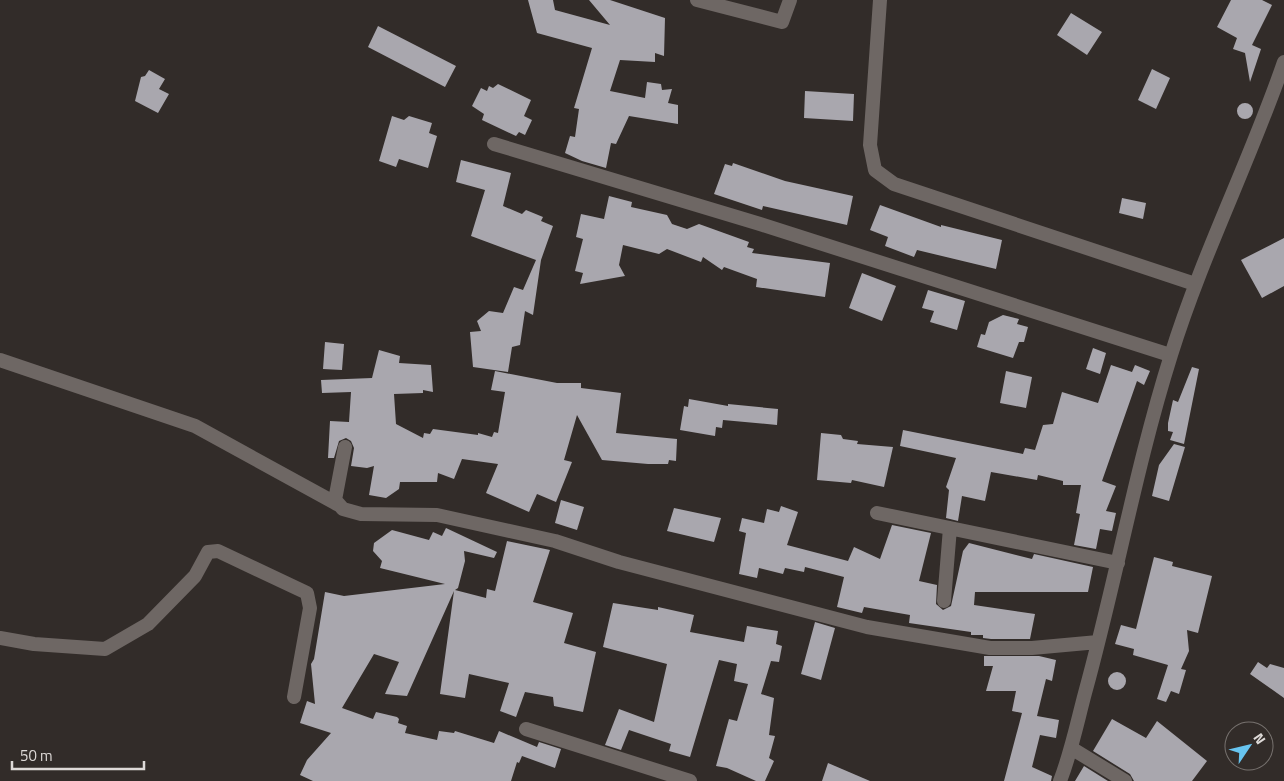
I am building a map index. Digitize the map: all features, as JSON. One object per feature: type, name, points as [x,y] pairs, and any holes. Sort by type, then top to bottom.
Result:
[{"type":"street","points":[[697,0],[782,22],[790,0]]},
{"type":"street","points":[[880,0],[870,145],[875,170],[894,184],[1195,284]]},
{"type":"street","points":[[1060,781],[1071,748],[1118,563],[1128,513],[1170,355],[1195,284],[1268,108],[1284,62]]},
{"type":"street","points":[[494,144],[760,224],[1170,355]]},
{"type":"street","points":[[0,360],[195,426],[343,509],[361,514],[437,515],[499,528],[555,541],[619,562],[867,627],[934,639],[990,648],[1032,648],[1098,642]]},
{"type":"street","points":[[337,504],[335,500],[345,447]]},
{"type":"street","points":[[878,513],[1118,563]]},
{"type":"street","points":[[944,601],[950,528]]},
{"type":"street","points":[[0,638],[34,644],[105,648],[148,624],[195,576],[208,552],[218,551],[307,592],[310,608],[294,697]]},
{"type":"street","points":[[526,729],[690,781]]},
{"type":"street","points":[[1071,748],[1125,781]]},
{"type":"building","points":[[528,0],[553,0],[555,10],[610,25],[589,0],[610,0],[665,18],[664,56],[655,53],[655,62],[620,60],[610,91],[645,98],[647,82],[661,84],[662,90],[672,89],[668,103],[678,105],[678,124],[629,116],[616,144],[611,143],[606,168],[582,161],[565,153],[570,136],[575,137],[579,109],[574,108],[592,48],[537,33]]},
{"type":"building","points":[[1231,0],[1262,0],[1272,5],[1252,45],[1261,49],[1250,82],[1245,53],[1233,49],[1237,38],[1217,27]]},
{"type":"building","points":[[1071,13],[1102,32],[1087,55],[1057,35]]},
{"type":"building","points":[[378,26],[456,66],[445,87],[368,47]]},
{"type":"building","points":[[1152,69],[1170,78],[1156,109],[1138,100]]},
{"type":"building","points":[[149,70],[165,79],[159,89],[169,94],[158,113],[135,101],[141,77],[145,76]]},
{"type":"building","points":[[498,84],[531,100],[524,116],[532,120],[525,135],[519,132],[516,136],[482,120],[484,114],[472,106],[481,88],[487,91],[489,86],[493,88]]},
{"type":"building","points":[[805,91],[854,94],[853,121],[804,118]]},
{"type":"building","points":[[1245,103],[1253,111],[1245,119],[1237,111]]},
{"type":"building","points":[[392,116],[404,120],[409,116],[432,123],[429,133],[437,136],[428,168],[399,159],[396,167],[379,161]]},
{"type":"building","points":[[461,160],[511,173],[503,206],[522,214],[526,210],[543,217],[541,221],[553,226],[541,260],[533,315],[525,311],[520,345],[512,347],[508,372],[473,367],[470,332],[481,331],[477,321],[489,311],[503,313],[514,287],[523,290],[536,260],[471,236],[485,190],[456,182]]},
{"type":"building","points":[[733,163],[785,181],[853,196],[847,225],[763,206],[762,210],[714,194],[725,164],[732,166]]},
{"type":"building","points":[[609,196],[632,202],[631,207],[667,215],[672,224],[687,229],[699,224],[749,242],[747,247],[754,249],[752,253],[830,263],[825,297],[756,287],[757,279],[724,267],[722,270],[703,257],[701,262],[667,249],[659,254],[623,245],[619,265],[625,276],[580,284],[583,273],[575,271],[583,239],[576,237],[581,214],[604,219]]},
{"type":"building","points":[[1122,198],[1146,203],[1143,219],[1119,213]]},
{"type":"building","points":[[880,205],[941,227],[941,225],[1002,240],[996,269],[917,250],[914,257],[885,246],[888,237],[870,230]]},
{"type":"building","points":[[1284,238],[1284,286],[1262,298],[1241,260]]},
{"type":"building","points":[[862,273],[896,286],[882,321],[849,308]]},
{"type":"building","points":[[928,290],[965,301],[957,330],[930,322],[934,311],[922,308]]},
{"type":"building","points":[[1003,315],[1019,319],[1017,324],[1028,327],[1024,342],[1019,342],[1013,358],[977,347],[981,334],[985,335],[989,322]]},
{"type":"building","points":[[325,342],[344,344],[342,370],[323,369]]},
{"type":"building","points":[[1093,348],[1106,353],[1100,374],[1086,369]]},
{"type":"building","points":[[379,350],[400,356],[399,363],[431,365],[433,392],[423,390],[423,393],[394,394],[396,424],[423,438],[424,433],[430,434],[433,429],[478,435],[478,433],[492,437],[494,432],[498,433],[505,392],[491,390],[495,371],[557,383],[581,383],[581,388],[621,393],[616,433],[677,439],[676,461],[669,460],[668,464],[648,464],[602,460],[577,415],[564,460],[572,462],[556,502],[537,494],[529,512],[486,493],[498,464],[462,459],[454,479],[438,473],[437,482],[400,482],[399,489],[386,498],[369,495],[374,466],[367,468],[351,466],[354,448],[351,441],[346,438],[339,441],[334,458],[328,458],[330,421],[349,422],[351,392],[322,393],[321,380],[372,378]]},
{"type":"building","points":[[1111,365],[1132,372],[1135,365],[1150,371],[1144,385],[1137,381],[1102,481],[1116,486],[1106,511],[1116,513],[1112,531],[1100,529],[1096,549],[1074,545],[1080,514],[1076,513],[1081,485],[1063,485],[1063,481],[1038,475],[1037,480],[991,472],[985,501],[962,496],[958,521],[946,518],[949,490],[946,487],[956,458],[900,446],[903,430],[1023,454],[1025,448],[1035,450],[1043,425],[1053,424],[1062,392],[1098,403]]},
{"type":"building","points":[[1192,367],[1199,369],[1184,444],[1170,440],[1173,432],[1168,431],[1168,423],[1173,400],[1178,402]]},
{"type":"building","points":[[1006,371],[1032,377],[1026,408],[1000,403]]},
{"type":"building","points":[[689,399],[728,406],[728,404],[778,409],[777,425],[723,420],[722,428],[716,427],[715,436],[680,430],[684,406],[688,407]]},
{"type":"building","points":[[821,433],[841,435],[843,439],[858,441],[857,444],[893,447],[884,487],[852,480],[851,483],[817,480]]},
{"type":"building","points":[[1174,444],[1185,447],[1169,501],[1152,496],[1159,465]]},
{"type":"building","points":[[561,500],[584,507],[577,530],[555,523]]},
{"type":"building","points":[[781,506],[798,512],[787,545],[848,561],[854,547],[880,559],[892,525],[931,533],[919,581],[937,585],[936,604],[943,610],[951,606],[963,551],[969,543],[1032,559],[1034,554],[1093,567],[1088,592],[975,592],[974,605],[1035,614],[1030,639],[983,638],[983,635],[971,635],[971,632],[909,623],[910,615],[864,607],[862,613],[837,607],[844,577],[805,567],[804,572],[785,568],[783,574],[759,568],[757,578],[739,574],[746,533],[739,531],[742,518],[764,523],[767,509],[779,512]]},
{"type":"building","points":[[674,508],[721,518],[714,542],[667,531]]},
{"type":"building","points":[[446,528],[497,552],[494,558],[464,551],[465,561],[458,588],[455,590],[486,598],[487,589],[495,591],[507,541],[550,550],[533,602],[573,613],[564,643],[596,652],[583,712],[554,706],[553,697],[525,692],[516,717],[500,711],[509,683],[469,674],[465,698],[440,694],[454,591],[407,696],[385,694],[399,662],[374,654],[342,708],[373,719],[376,712],[397,717],[399,719],[398,723],[407,726],[405,733],[437,740],[439,731],[454,733],[455,731],[494,743],[499,731],[537,747],[539,742],[561,749],[555,768],[522,756],[519,763],[517,762],[511,781],[313,781],[300,775],[307,760],[331,733],[300,723],[307,701],[315,704],[311,664],[314,659],[325,592],[344,596],[445,584],[380,568],[382,561],[373,551],[374,543],[392,530],[429,540],[433,532],[442,536]]},
{"type":"building","points":[[1154,557],[1173,562],[1172,566],[1212,576],[1198,633],[1187,630],[1189,651],[1181,669],[1186,670],[1179,694],[1171,691],[1166,702],[1157,699],[1168,665],[1133,655],[1134,649],[1115,644],[1121,625],[1136,629]]},
{"type":"building","points":[[613,603],[658,610],[658,607],[694,615],[690,632],[744,642],[747,626],[778,631],[776,644],[782,646],[779,662],[771,661],[761,694],[774,698],[769,735],[775,736],[769,758],[774,761],[765,781],[756,781],[727,768],[716,766],[729,719],[737,721],[748,684],[734,681],[737,664],[719,660],[690,757],[669,751],[671,744],[629,730],[621,750],[605,745],[619,709],[654,722],[667,664],[603,647]]},
{"type":"building","points":[[815,622],[835,628],[821,680],[801,674]]},
{"type":"building","points":[[984,656],[1039,656],[1056,660],[1052,681],[1046,679],[1037,716],[1059,720],[1056,738],[1040,735],[1032,767],[1052,776],[1051,781],[1004,781],[1022,713],[1012,711],[1016,691],[986,691],[993,666],[984,666]]},
{"type":"building","points":[[1258,662],[1267,668],[1270,664],[1284,668],[1284,698],[1250,674]]},
{"type":"building","points":[[1117,672],[1123,675],[1126,681],[1123,687],[1117,690],[1111,687],[1108,681],[1111,675]]},
{"type":"building","points":[[1112,719],[1146,738],[1157,721],[1207,761],[1192,781],[1134,781],[1130,774],[1093,751]]},
{"type":"building","points":[[828,763],[870,781],[822,781]]},
{"type":"building","points":[[1084,766],[1108,781],[1075,781]]}]
